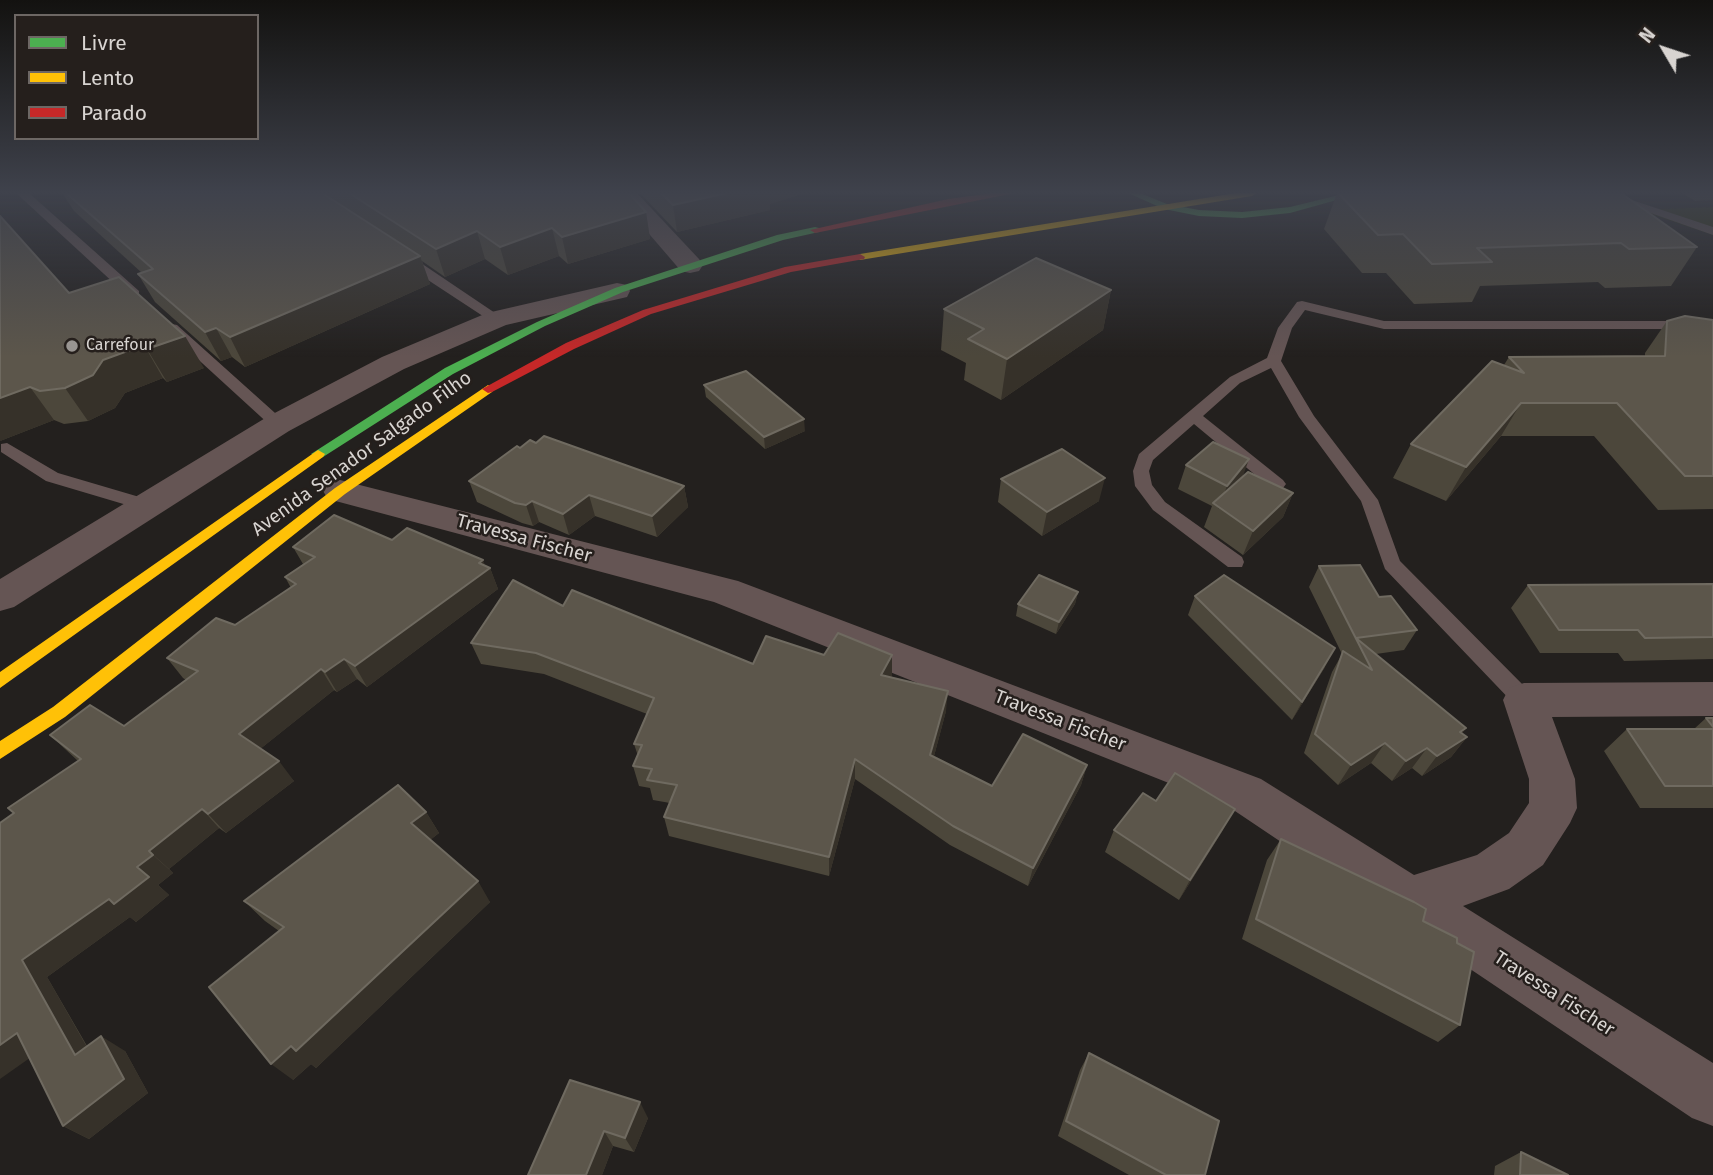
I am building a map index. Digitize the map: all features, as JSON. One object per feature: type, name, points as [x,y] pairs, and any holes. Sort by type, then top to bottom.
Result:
[{"type":"main road","name":"Avenida Senador Salgado Filho","points":[[0,681],[340,440],[449,371],[541,324],[619,290],[747,248]]},
{"type":"main road","name":"Avenida Senador Salgado Filho","points":[[0,751],[59,712],[341,491],[482,392],[570,346],[647,312],[789,269],[915,248]]},
{"type":"street","points":[[675,248],[691,265]]},
{"type":"street","points":[[0,597],[278,424],[393,363],[497,319],[619,290]]},
{"type":"street","name":"Travessa Fischer","points":[[341,491],[737,596],[1245,793],[1713,1097]]},
{"type":"street","points":[[1409,900],[1491,873],[1526,849],[1553,808],[1552,779],[1524,700],[1713,699]]},
{"type":"lane","points":[[83,248],[145,304]]},
{"type":"lane","points":[[388,248],[497,319]]},
{"type":"lane","points":[[1235,562],[1159,506],[1144,486],[1141,471],[1145,458],[1235,380],[1274,361],[1285,328],[1302,305],[1384,325],[1713,325]]},
{"type":"lane","points":[[165,322],[278,424]]},
{"type":"lane","points":[[1274,361],[1307,417],[1369,500],[1392,564],[1524,700]]},
{"type":"lane","points":[[1194,416],[1277,484]]},
{"type":"lane","points":[[7,447],[52,477],[147,505]]},
{"type":"building","name":"Carrefour","points":[[0,248],[29,248],[69,293],[119,277],[185,336],[147,349],[144,345],[103,360],[93,375],[65,388],[40,391],[30,387],[0,398]]},
{"type":"building","points":[[129,248],[407,248],[420,256],[230,337],[216,328],[205,332],[138,274],[153,269]]},
{"type":"building","points":[[1416,248],[1482,248],[1477,248],[1492,262],[1432,264]]},
{"type":"building","points":[[1036,258],[1111,290],[1007,359],[968,339],[984,329],[944,309]]},
{"type":"building","points":[[1685,316],[1713,320],[1713,476],[1685,476],[1617,403],[1521,403],[1466,467],[1411,444],[1492,361],[1524,373],[1509,357],[1665,356],[1667,321]]},
{"type":"building","points":[[746,371],[804,419],[764,437],[704,385]]},
{"type":"building","points":[[544,436],[684,486],[652,516],[589,495],[563,514],[532,501],[526,505],[515,503],[469,481],[517,446],[520,448],[530,440],[536,443]]},
{"type":"building","points":[[1213,442],[1249,459],[1227,486],[1186,465]]},
{"type":"building","points":[[1062,449],[1105,478],[1047,512],[1001,479]]},
{"type":"building","points":[[1248,472],[1293,493],[1253,531],[1213,503]]},
{"type":"building","points":[[334,515],[392,540],[407,528],[483,560],[479,563],[490,568],[355,666],[344,659],[325,672],[321,669],[239,734],[279,761],[208,814],[202,809],[149,851],[153,855],[137,867],[149,877],[114,904],[109,899],[22,960],[75,1055],[101,1036],[124,1079],[63,1126],[17,1033],[0,1045],[0,823],[14,813],[8,808],[81,759],[50,735],[90,705],[124,726],[198,671],[167,658],[216,618],[235,625],[296,584],[285,577],[315,557],[293,547]]},
{"type":"building","points":[[1360,565],[1379,597],[1391,596],[1417,630],[1356,638],[1466,728],[1460,732],[1467,737],[1437,756],[1427,748],[1406,761],[1385,743],[1351,765],[1315,734],[1343,651],[1372,670],[1319,566]]},
{"type":"building","points":[[1039,575],[1078,592],[1059,622],[1018,604]]},
{"type":"building","points":[[1224,575],[1335,648],[1302,702],[1195,596]]},
{"type":"building","points":[[513,580],[563,606],[572,590],[753,664],[766,636],[824,655],[838,633],[892,655],[881,675],[948,691],[930,755],[992,786],[1023,734],[1087,765],[1033,868],[953,826],[855,759],[829,857],[664,817],[677,785],[647,780],[652,769],[633,766],[642,745],[634,744],[654,698],[536,653],[471,643]]},
{"type":"building","points":[[1713,584],[1713,637],[1645,638],[1638,630],[1559,630],[1528,585]]},
{"type":"building","points":[[1706,718],[1713,718],[1713,727]]},
{"type":"building","points":[[1627,729],[1713,729],[1713,786],[1665,786]]},
{"type":"building","points":[[1175,773],[1235,809],[1190,880],[1114,830],[1143,793],[1156,801]]},
{"type":"building","points":[[398,785],[426,812],[411,823],[478,881],[296,1051],[291,1046],[271,1064],[209,987],[284,927],[244,901]]},
{"type":"building","points":[[1281,839],[1426,909],[1423,921],[1457,938],[1457,943],[1474,952],[1460,1025],[1256,919]]},
{"type":"building","points":[[1089,1053],[1219,1121],[1205,1175],[1166,1175],[1066,1121]]},
{"type":"building","points":[[570,1080],[640,1102],[625,1138],[604,1131],[586,1175],[528,1175]]},
{"type":"building","points":[[1521,1152],[1568,1175],[1520,1175]]},
{"type":"traffic: fast","points":[[318,454],[449,371],[541,324],[619,290],[748,248]]},
{"type":"traffic: slow","points":[[860,257],[916,248]]},
{"type":"traffic: slow","points":[[0,751],[59,712],[340,491],[488,389]]},
{"type":"traffic: slow","points":[[0,681],[318,454]]},
{"type":"traffic: jam","points":[[488,389],[570,346],[647,312],[789,269],[860,257]]},
{"type":"place","name":"Carrefour","points":[[72,346]]}]
